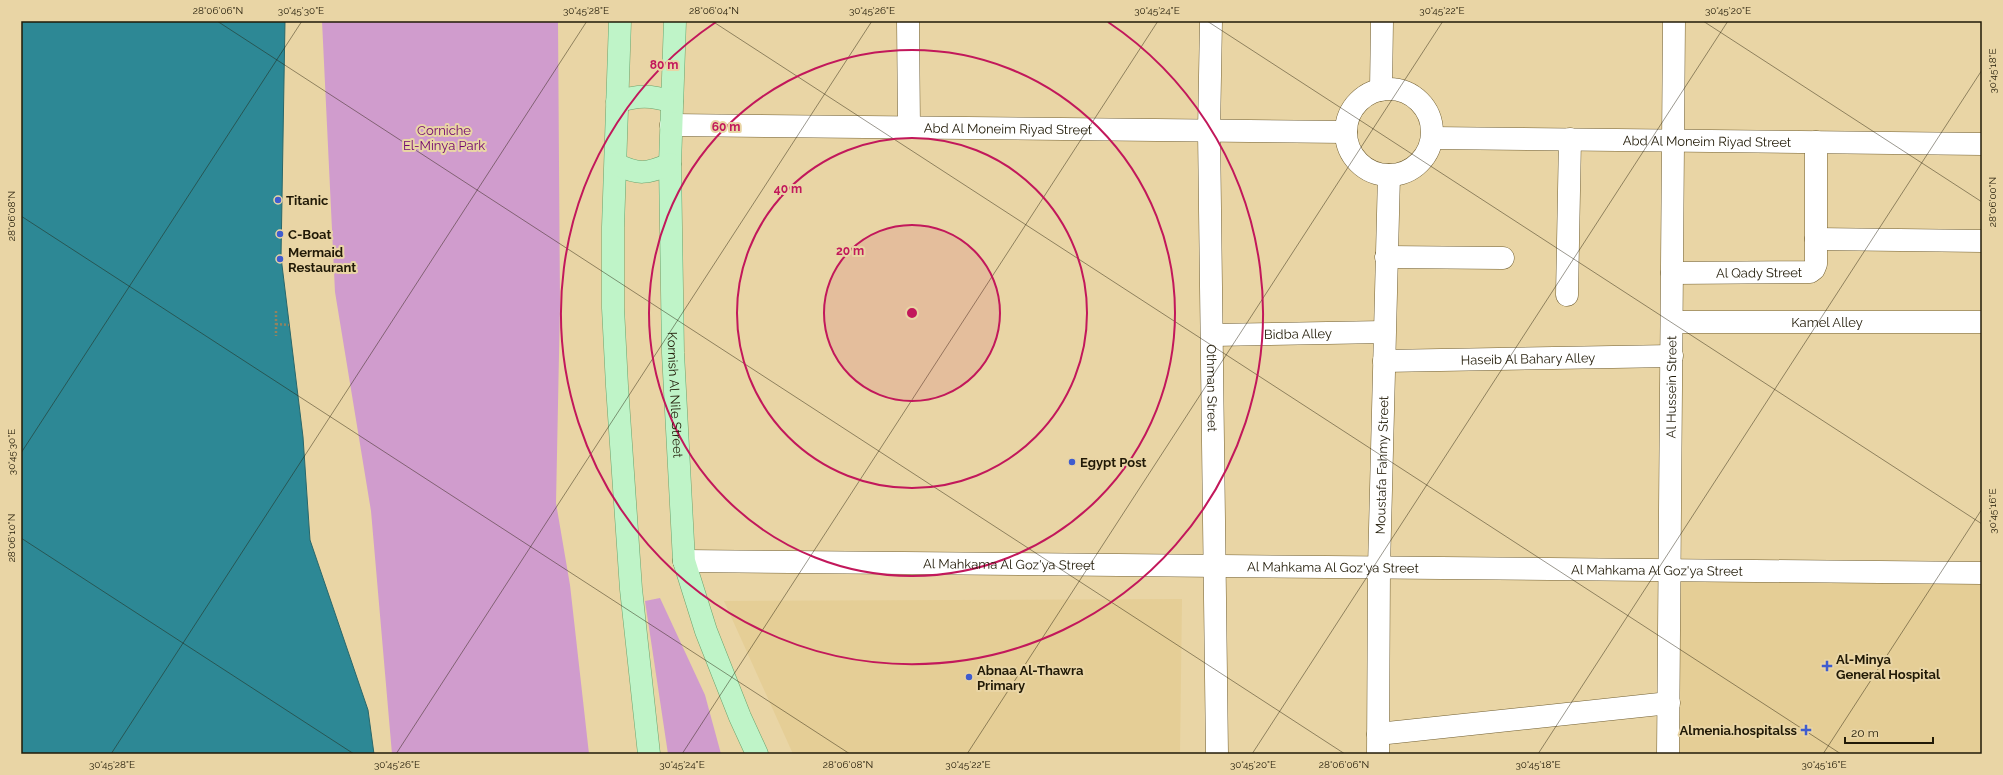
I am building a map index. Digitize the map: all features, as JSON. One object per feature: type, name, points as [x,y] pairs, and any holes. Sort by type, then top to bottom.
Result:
[{"type":"main road","points":[[620,21],[613,278],[617,386],[631,589],[649,754]]},
{"type":"main road","name":"Kornish Al Nile Street","points":[[675,21],[670,164],[673,353],[684,561],[706,631],[740,717],[757,754]]},
{"type":"main road","points":[[617,102],[645,96],[672,102]]},
{"type":"main road","points":[[616,164],[630,171],[643,173],[670,164]]},
{"type":"street","points":[[908,21],[909,127]]},
{"type":"street","name":"Othman Street","points":[[1211,21],[1210,131],[1217,754]]},
{"type":"street","points":[[1381,90],[1382,21]]},
{"type":"street","name":"Al Hussein Street","points":[[1668,754],[1674,21]]},
{"type":"street","points":[[1381,90],[1401,91],[1418,101],[1430,118],[1432,138],[1427,152],[1418,165],[1404,173],[1389,175],[1372,172],[1358,163],[1349,149],[1346,132],[1348,118],[1355,105],[1367,95],[1381,90]]},
{"type":"street","name":"Abd Al Moneim Riyad Street","points":[[671,125],[1346,132]]},
{"type":"street","name":"Abd Al Moneim Riyad Street","points":[[1432,138],[1982,144]]},
{"type":"street","points":[[1567,296],[1570,139]]},
{"type":"street","name":"Al Qady Street","points":[[1672,273],[1810,272],[1814,269],[1816,264],[1816,142]]},
{"type":"street","name":"Moustafa Fahmy Street","points":[[1378,744],[1379,568],[1389,175]]},
{"type":"street","points":[[1816,239],[1982,241]]},
{"type":"street","points":[[1386,257],[1503,258]]},
{"type":"street","name":"Kamel Alley","points":[[1672,322],[1982,322]]},
{"type":"street","name":"Bidba Alley","points":[[1212,335],[1384,332]]},
{"type":"street","name":"Haseib Al Bahary Alley","points":[[1384,360],[1672,356]]},
{"type":"street","name":"Al Mahkama Al Goz'ya Street","points":[[684,561],[1982,573]]},
{"type":"street","points":[[1378,744],[1669,703]]},
{"type":"path","points":[[276,311],[276,336]]},
{"type":"path","points":[[276,324],[289,325]]},
{"type":"shaded area","name":"Al-Minya General Hospital","points":[[1674,575],[1982,579],[1982,754],[1670,754]]},
{"type":"shaded area","name":"Abnaa Al-Thawra Primary","points":[[1182,599],[1180,754],[793,754],[724,601]]},
{"type":"green space","name":"Corniche El-Minya Park","points":[[322,21],[558,21],[560,305],[556,503],[570,585],[589,754],[392,754],[371,511],[335,292]]},
{"type":"green space","points":[[660,598],[705,695],[721,754],[668,754],[645,601]]},
{"type":"water","points":[[21,21],[285,21],[281,257],[303,437],[310,540],[368,710],[374,754],[21,754]]},
{"type":"place","name":"Titanic","points":[[278,200]]},
{"type":"place","name":"C-Boat","points":[[280,234]]},
{"type":"place","name":"Mermaid Restaurant","points":[[280,259]]},
{"type":"place","name":"Egypt Post","points":[[1072,462]]},
{"type":"place","name":"Al-Minya General Hospital","points":[[1827,666]]},
{"type":"place","name":"Abnaa Al-Thawra Primary","points":[[969,677]]},
{"type":"place","name":"Almenia.hospitalss","points":[[1806,730]]}]
